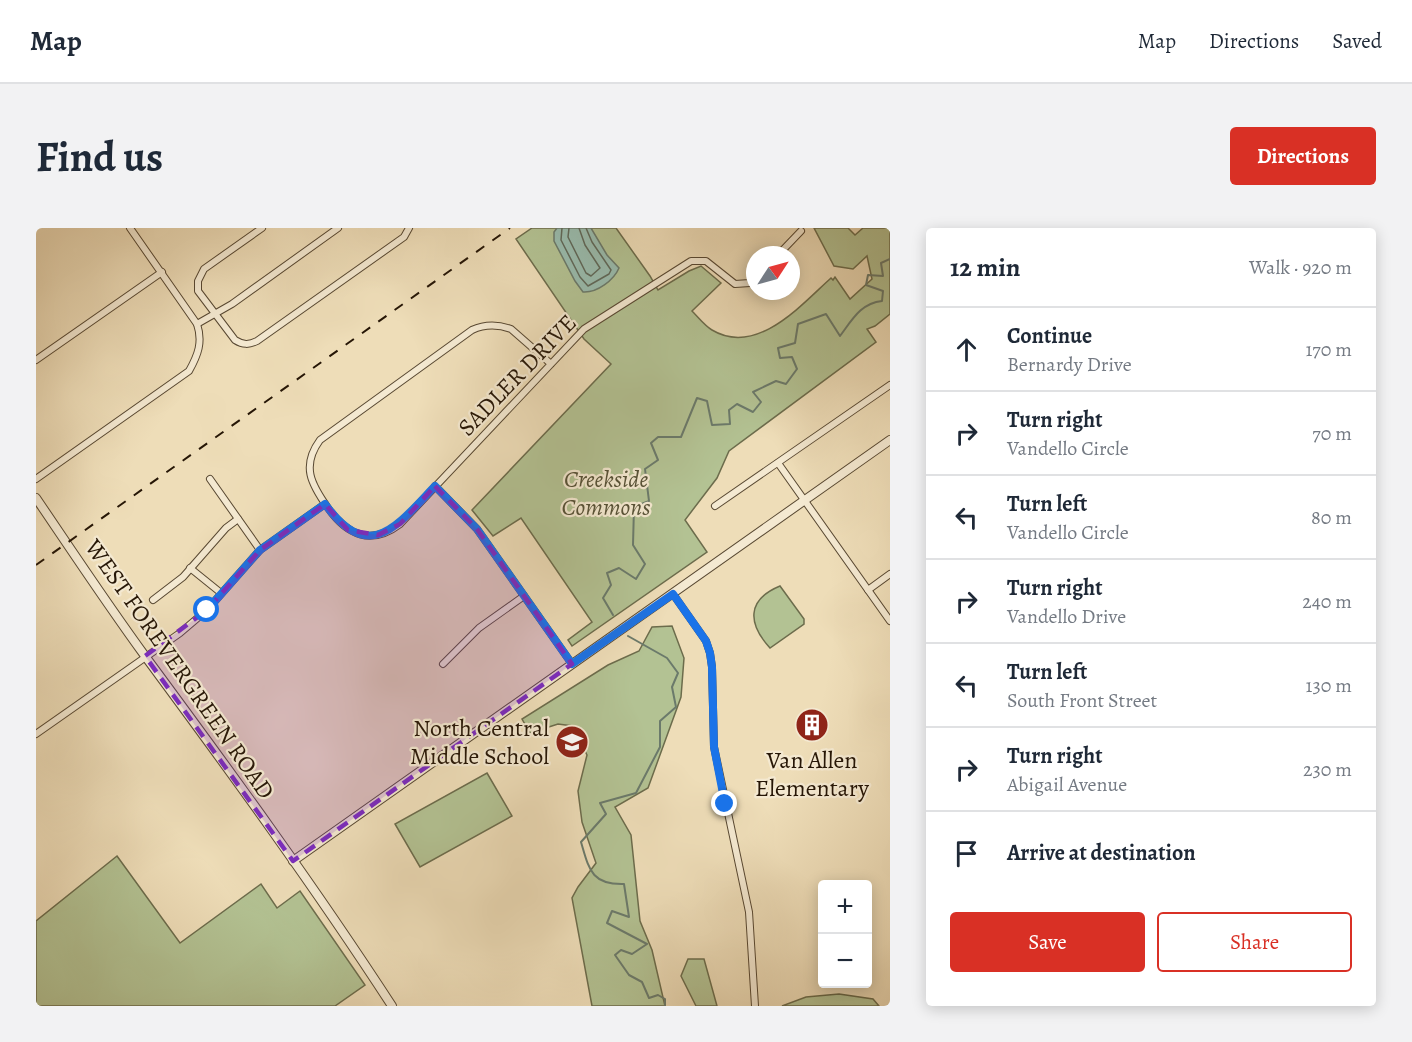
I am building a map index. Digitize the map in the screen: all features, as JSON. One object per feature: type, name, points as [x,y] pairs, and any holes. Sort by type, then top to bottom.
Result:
[{"type":"street","points":[[36,479],[189,371],[200,348],[201,335],[197,324],[130,228]]},
{"type":"street","points":[[262,228],[204,269],[199,276],[198,291],[235,340],[241,344],[250,345],[404,237],[409,228]]},
{"type":"street","points":[[197,324],[216,315],[338,228]]},
{"type":"street","points":[[787,246],[801,231]]},
{"type":"street","name":"SADLER DRIVE","points":[[551,364],[518,332],[511,329],[487,325],[471,330],[320,440],[312,454],[310,471],[314,487],[337,520],[348,530],[362,535],[378,535],[393,529],[590,324],[691,261],[706,261],[735,284],[746,283]]},
{"type":"street","points":[[36,360],[162,272]]},
{"type":"street","points":[[715,506],[890,385]]},
{"type":"street","points":[[293,861],[890,440]]},
{"type":"street","points":[[778,464],[890,621]]},
{"type":"street","points":[[210,479],[260,550]]},
{"type":"street","points":[[435,486],[477,529],[572,664]]},
{"type":"street","name":"WEST FOREVERGREEN ROAD","points":[[36,498],[145,656],[180,701],[293,861],[392,1006]]},
{"type":"street","points":[[36,734],[180,633],[207,610],[260,550],[325,504]]},
{"type":"street","points":[[153,600],[183,577],[226,528],[238,519]]},
{"type":"street","points":[[190,568],[221,593]]},
{"type":"street","points":[[868,590],[890,574]]},
{"type":"street","points":[[673,594],[706,641],[710,653],[714,747],[749,912],[755,1006]]},
{"type":"street","points":[[443,664],[479,628],[524,596]]},
{"type":"highlighted area","points":[[435,486],[477,529],[572,664],[293,861],[145,656],[207,610],[260,550],[325,504],[348,530],[378,535],[400,524]]},
{"type":"green space","name":"Creekside Commons","points":[[532,228],[616,228],[658,290],[701,266],[721,283],[692,311],[712,330],[729,337],[746,337],[778,324],[831,278],[833,280],[835,277],[850,299],[872,279],[867,256],[853,269],[834,266],[814,228],[848,228],[855,235],[863,228],[890,228],[890,314],[875,326],[867,329],[876,342],[729,451],[717,478],[685,520],[707,552],[572,646],[568,640],[592,622],[521,518],[493,536],[472,510],[611,364],[584,339],[516,239]]},
{"type":"green space","points":[[780,586],[804,619],[804,624],[770,648],[758,630],[754,613],[761,598]]},
{"type":"green space","points":[[672,626],[684,658],[681,697],[648,788],[615,807],[631,835],[640,921],[652,950],[665,1006],[592,1006],[572,898],[596,863],[582,822],[578,791],[587,755],[573,726],[558,724],[530,733],[522,719],[608,665],[639,651],[652,627]]},
{"type":"green space","points":[[487,773],[512,816],[420,867],[395,824]]},
{"type":"green space","points":[[117,856],[180,943],[261,884],[277,908],[300,891],[365,985],[335,1006],[36,1006],[36,921]]},
{"type":"green space","points":[[688,959],[704,959],[717,1006],[696,1006],[681,976]]},
{"type":"green space","points":[[839,994],[873,999],[879,1006],[782,1006],[806,997]]},
{"type":"water","points":[[557,228],[591,228],[607,255],[619,268],[613,277],[599,288],[583,292],[554,241],[554,232]]},
{"type":"waterway","points":[[613,615],[603,598],[611,585],[607,573],[619,568],[636,579],[645,564],[633,545],[634,507],[649,501],[645,469],[658,460],[651,443],[658,437],[681,437],[697,398],[707,401],[712,425],[730,424],[729,410],[737,404],[753,412],[761,402],[753,392],[776,381],[786,384],[797,369],[792,357],[780,358],[778,348],[795,343],[798,324],[826,314],[840,336],[863,309],[882,301],[883,291],[866,285],[868,275],[883,276],[881,263],[890,259]]},
{"type":"waterway","points":[[628,636],[667,658],[678,673],[672,687],[676,707],[660,721],[660,747],[636,793],[600,803],[606,814],[581,842],[593,874],[604,882],[624,884],[629,917],[612,911],[607,923],[647,944],[632,954],[621,950],[615,955],[629,975],[642,982],[649,998],[658,995],[665,999],[665,1006]]},
{"type":"railway","points":[[36,565],[510,228]]},
{"type":"place","name":"Van Allen Elementary","points":[[812,725]]},
{"type":"place","name":"North Central Middle School","points":[[572,742]]},
{"type":"route","points":[[207,610],[260,550],[325,504],[348,530],[362,535],[378,535],[400,524],[435,486],[477,529],[572,664],[673,594],[706,641],[710,653],[714,747],[725,804]]}]
